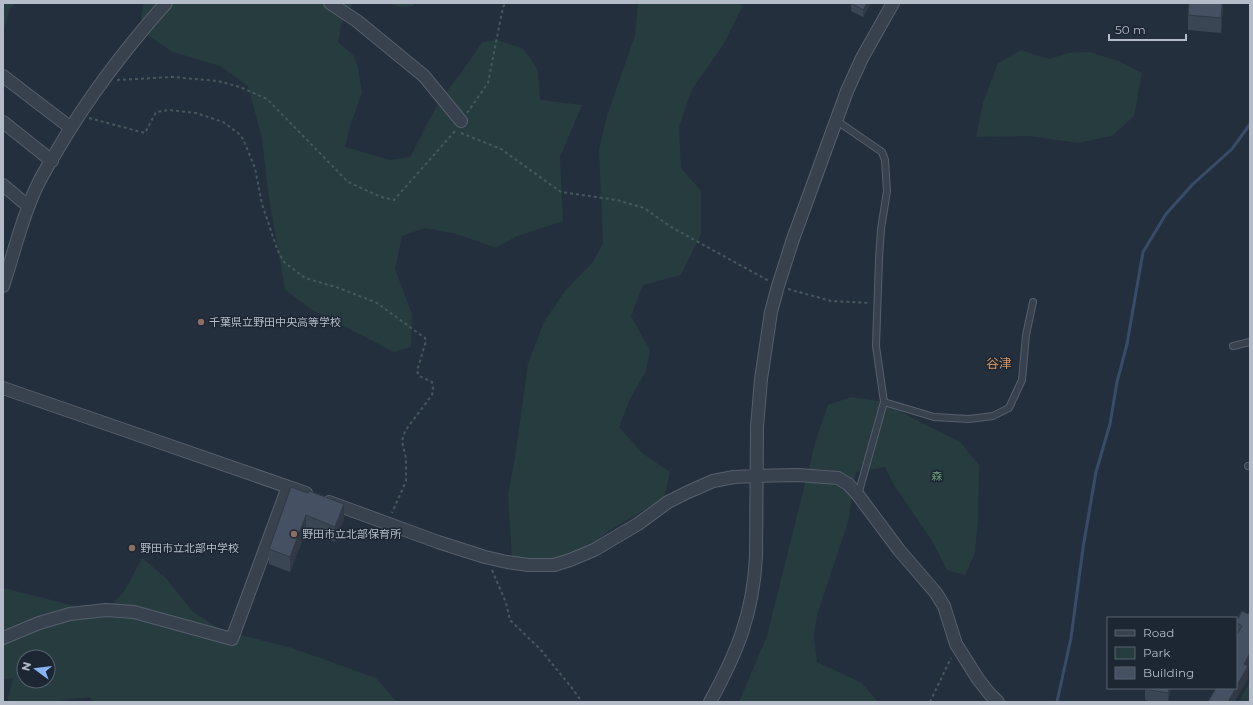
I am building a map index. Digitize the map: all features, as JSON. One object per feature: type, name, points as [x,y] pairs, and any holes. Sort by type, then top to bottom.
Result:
[{"type":"street","points":[[3,284],[28,206],[37,185],[78,116],[102,81],[135,37],[166,3]]},
{"type":"street","points":[[330,3],[357,21],[424,76],[458,126]]},
{"type":"street","points":[[710,702],[734,654],[744,629],[751,603],[755,578],[756,557],[757,427],[761,379],[766,339],[778,286],[793,239],[847,91],[862,58],[892,3]]},
{"type":"street","points":[[3,76],[71,128]]},
{"type":"street","points":[[3,122],[52,161]]},
{"type":"street","points":[[3,185],[28,206]]},
{"type":"street","points":[[3,388],[387,522],[438,542],[485,557],[528,565],[554,565],[594,550],[638,524],[668,502],[713,481],[734,477],[756,476],[798,475],[838,478],[848,484],[858,495],[886,533],[936,593],[944,606],[956,644],[978,679],[998,702]]},
{"type":"street","points":[[3,638],[39,623],[70,614],[106,610],[134,612],[232,639],[288,487]]},
{"type":"lane","points":[[837,121],[882,152],[885,160],[887,191],[881,229],[876,346],[884,402],[858,495]]},
{"type":"lane","points":[[884,402],[934,417],[969,419],[993,416],[1009,408],[1022,380],[1026,336],[1033,302]]},
{"type":"lane","points":[[1233,346],[1250,342]]},
{"type":"path","points":[[102,81],[173,77],[218,81],[240,87],[267,99],[348,182],[380,196],[394,200],[458,126],[488,82],[503,7],[506,3]]},
{"type":"path","points":[[78,116],[92,118],[145,133],[156,112],[169,110],[196,113],[223,122],[238,133],[249,153],[255,168],[262,204],[277,249],[284,262],[304,278],[339,288],[377,303],[424,338],[426,341],[417,371],[419,376],[432,382],[432,396],[405,431],[402,441],[406,459],[406,481],[387,522]]},
{"type":"path","points":[[458,126],[501,149],[561,192],[616,200],[644,208],[670,227],[778,286],[831,301],[878,304]]},
{"type":"path","points":[[485,557],[506,603],[510,620],[540,649],[582,702]]},
{"type":"path","points":[[930,702],[951,659],[956,644]]},
{"type":"green space","points":[[3,3],[15,3],[10,9],[3,32]]},
{"type":"green space","points":[[144,3],[353,3],[341,25],[338,42],[353,55],[358,67],[362,93],[350,126],[345,147],[390,160],[410,157],[440,102],[471,60],[482,42],[497,40],[524,49],[538,70],[540,100],[582,105],[560,157],[563,221],[517,236],[496,248],[457,234],[425,228],[402,236],[395,269],[412,314],[411,347],[394,352],[314,311],[285,290],[268,192],[262,138],[248,86],[220,66],[173,52],[149,36],[141,18]]},
{"type":"green space","points":[[387,3],[415,3],[413,6],[400,7]]},
{"type":"green space","points":[[638,3],[741,3],[742,7],[723,45],[692,89],[679,127],[681,168],[701,191],[701,234],[681,275],[643,285],[631,316],[650,350],[646,371],[630,399],[619,427],[642,453],[670,472],[664,499],[616,526],[565,564],[549,568],[512,556],[508,495],[528,364],[544,322],[565,291],[593,262],[603,243],[599,149],[607,116],[635,35]]},
{"type":"green space","points":[[1021,50],[1049,59],[1069,53],[1089,52],[1119,61],[1142,73],[1134,116],[1112,136],[1078,143],[1029,136],[976,137],[983,103],[998,63]]},
{"type":"green space","name":"森","points":[[851,397],[884,402],[960,442],[979,465],[978,518],[975,553],[965,575],[947,570],[931,539],[894,485],[885,467],[856,472],[848,522],[817,615],[814,637],[817,662],[862,683],[878,702],[739,702],[767,636],[817,436],[828,405]]},
{"type":"green space","points":[[142,558],[166,578],[193,612],[222,630],[292,648],[376,678],[397,702],[94,702],[89,697],[49,702],[7,702],[13,678],[3,680],[3,588],[87,609],[109,608],[125,590]]},
{"type":"green space","points":[[1250,682],[1250,702],[1239,702]]},
{"type":"building","points":[[851,3],[867,3],[863,10]]},
{"type":"building","points":[[1189,3],[1222,3],[1221,18],[1188,15]]},
{"type":"building","points":[[291,487],[308,493],[309,491],[344,504],[335,527],[306,515],[290,557],[269,549]]},
{"type":"building","points":[[1242,611],[1248,614],[1250,611],[1250,653],[1244,664],[1248,666],[1237,685],[1237,634],[1242,626],[1237,623]]},
{"type":"building","points":[[1145,689],[1169,689],[1168,693]]},
{"type":"building","points":[[1215,689],[1235,689],[1228,702],[1208,702]]},
{"type":"waterway","points":[[1057,702],[1071,638],[1083,548],[1096,472],[1110,424],[1117,382],[1127,344],[1143,252],[1166,214],[1193,184],[1232,149],[1250,124]]},
{"type":"place","name":"千葉県立野田中央高等学校","points":[[201,322]]},
{"type":"place","name":"野田市立北部保育所","points":[[294,534]]},
{"type":"place","name":"野田市立北部中学校","points":[[132,548]]},
{"type":"district","name":"谷津","points":[[999,363]]}]
